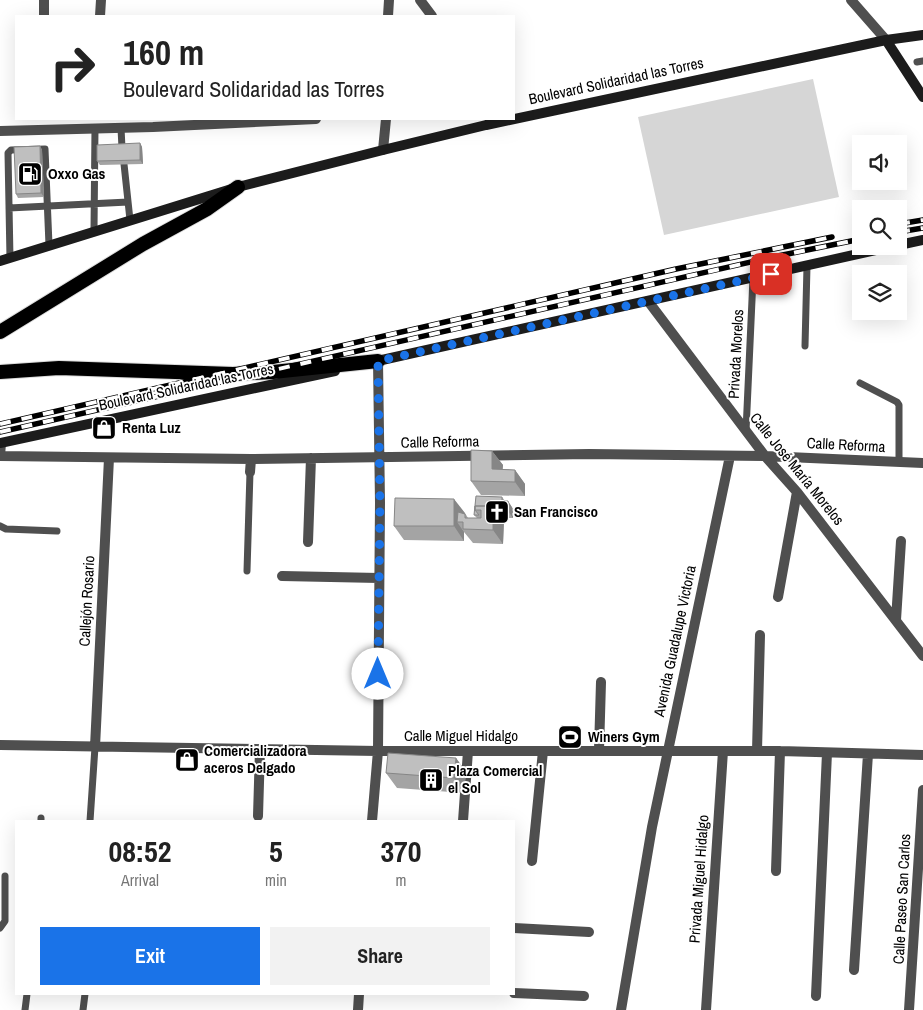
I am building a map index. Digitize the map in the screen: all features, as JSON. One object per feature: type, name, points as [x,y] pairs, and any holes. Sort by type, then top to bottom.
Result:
[{"type":"highway","name":"Boulevard Solidaridad las Torres","points":[[0,332],[143,244],[207,209],[238,187]]},
{"type":"highway","name":"Boulevard Solidaridad las Torres","points":[[0,372],[59,368],[233,374],[273,372],[378,361]]},
{"type":"main road","name":"Boulevard Solidaridad las Torres","points":[[515,119],[886,40],[923,35]]},
{"type":"main road","points":[[886,40],[923,98]]},
{"type":"main road","name":"Boulevard Solidaridad las Torres","points":[[5,259],[238,187],[508,120]]},
{"type":"main road","points":[[907,243],[923,240]]},
{"type":"main road","name":"Boulevard Solidaridad las Torres","points":[[1,443],[855,255]]},
{"type":"street","points":[[44,0],[44,15]]},
{"type":"street","points":[[100,15],[101,0]]},
{"type":"street","points":[[388,15],[389,0]]},
{"type":"street","points":[[420,0],[431,15]]},
{"type":"street","points":[[851,0],[886,40]]},
{"type":"street","points":[[0,131],[44,124],[95,123],[121,128],[153,123],[275,120]]},
{"type":"street","points":[[383,150],[386,120]]},
{"type":"street","name":"Calle José María Morelos","points":[[648,301],[765,456],[797,492],[923,656]]},
{"type":"street","points":[[372,820],[378,751],[380,458],[378,361]]},
{"type":"street","name":"Calle Reforma","points":[[1,443],[0,457],[380,458],[589,454],[765,456],[923,463]]},
{"type":"street","name":"Avenida Guadalupe Victoria","points":[[621,1010],[668,750],[730,456]]},
{"type":"street","name":"Callejón Rosario","points":[[95,747],[109,458]]},
{"type":"street","points":[[250,458],[250,472]]},
{"type":"street","points":[[308,542],[311,458]]},
{"type":"street","points":[[778,597],[797,492]]},
{"type":"street","points":[[896,620],[901,541]]},
{"type":"street","points":[[282,576],[379,578]]},
{"type":"street","points":[[757,751],[760,635]]},
{"type":"street","points":[[599,750],[601,682]]},
{"type":"street","name":"Calle Miguel Hidalgo","points":[[0,745],[468,752],[599,750],[780,751],[923,755]]},
{"type":"street","points":[[258,816],[260,749]]},
{"type":"street","points":[[532,861],[543,751]]},
{"type":"street","name":"Privada Miguel Hidalgo","points":[[706,1010],[723,751]]},
{"type":"street","points":[[776,871],[780,751]]},
{"type":"street","points":[[463,820],[468,752]]},
{"type":"street","points":[[816,996],[827,753]]},
{"type":"street","points":[[854,970],[868,754]]},
{"type":"street","name":"Calle Paseo San Carlos","points":[[909,1010],[918,967],[923,790]]},
{"type":"street","points":[[515,928],[589,932]]},
{"type":"street","points":[[515,993],[584,996]]},
{"type":"street","points":[[358,1010],[359,995]]},
{"type":"lane","points":[[94,230],[95,123]]},
{"type":"lane","points":[[121,128],[122,148]]},
{"type":"lane","points":[[5,259],[9,208],[9,151],[44,148],[48,245]]},
{"type":"lane","points":[[124,164],[130,220]]},
{"type":"lane","points":[[9,208],[128,202]]},
{"type":"lane","points":[[805,346],[807,266]]},
{"type":"lane","name":"Privada Morelos","points":[[746,431],[753,278]]},
{"type":"lane","points":[[860,383],[899,405],[899,462]]},
{"type":"lane","points":[[247,571],[250,472]]},
{"type":"lane","points":[[0,526],[6,529],[57,531]]},
{"type":"lane","points":[[90,820],[95,747]]},
{"type":"lane","points":[[0,928],[5,921],[5,876]]},
{"type":"lane","points":[[25,1010],[27,995]]},
{"type":"lane","points":[[83,1010],[84,995]]},
{"type":"shaded area","points":[[813,79],[839,197],[664,235],[638,117]]},
{"type":"building","name":"Oxxo Gas","points":[[140,143],[140,160],[97,161],[97,145]]},
{"type":"building","name":"Oxxo Gas","points":[[40,146],[41,193],[16,194],[14,147]]},
{"type":"building","points":[[471,450],[492,451],[492,469],[515,470],[515,482],[471,481]]},
{"type":"building","points":[[476,496],[502,497],[502,501],[508,501],[508,511],[497,511],[493,506],[475,506],[475,510],[479,515],[474,515]]},
{"type":"building","points":[[395,498],[454,499],[454,526],[394,526]]},
{"type":"building","points":[[475,506],[493,506],[493,530],[463,529],[463,522],[457,522],[458,512],[465,514],[465,518],[481,518],[481,510],[475,510]]},
{"type":"building","points":[[388,753],[456,758],[454,778],[386,773]]},
{"type":"railway","points":[[907,223],[923,220]]},
{"type":"railway","points":[[907,231],[923,228]]},
{"type":"railway","points":[[0,424],[676,269],[832,237]]},
{"type":"railway","points":[[0,432],[773,257],[852,241]]},
{"type":"place","name":"Oxxo Gas","points":[[30,174]]},
{"type":"place","name":"Renta Luz","points":[[104,428]]},
{"type":"place","name":"San Francisco","points":[[497,512]]},
{"type":"place","name":"Winers Gym","points":[[570,737]]},
{"type":"place","name":"Comercializadora aceros Delgado","points":[[187,760]]},
{"type":"place","name":"Plaza Comercial el Sol","points":[[431,780]]},
{"type":"route","points":[[378,674],[380,503],[378,361],[771,274]]}]
